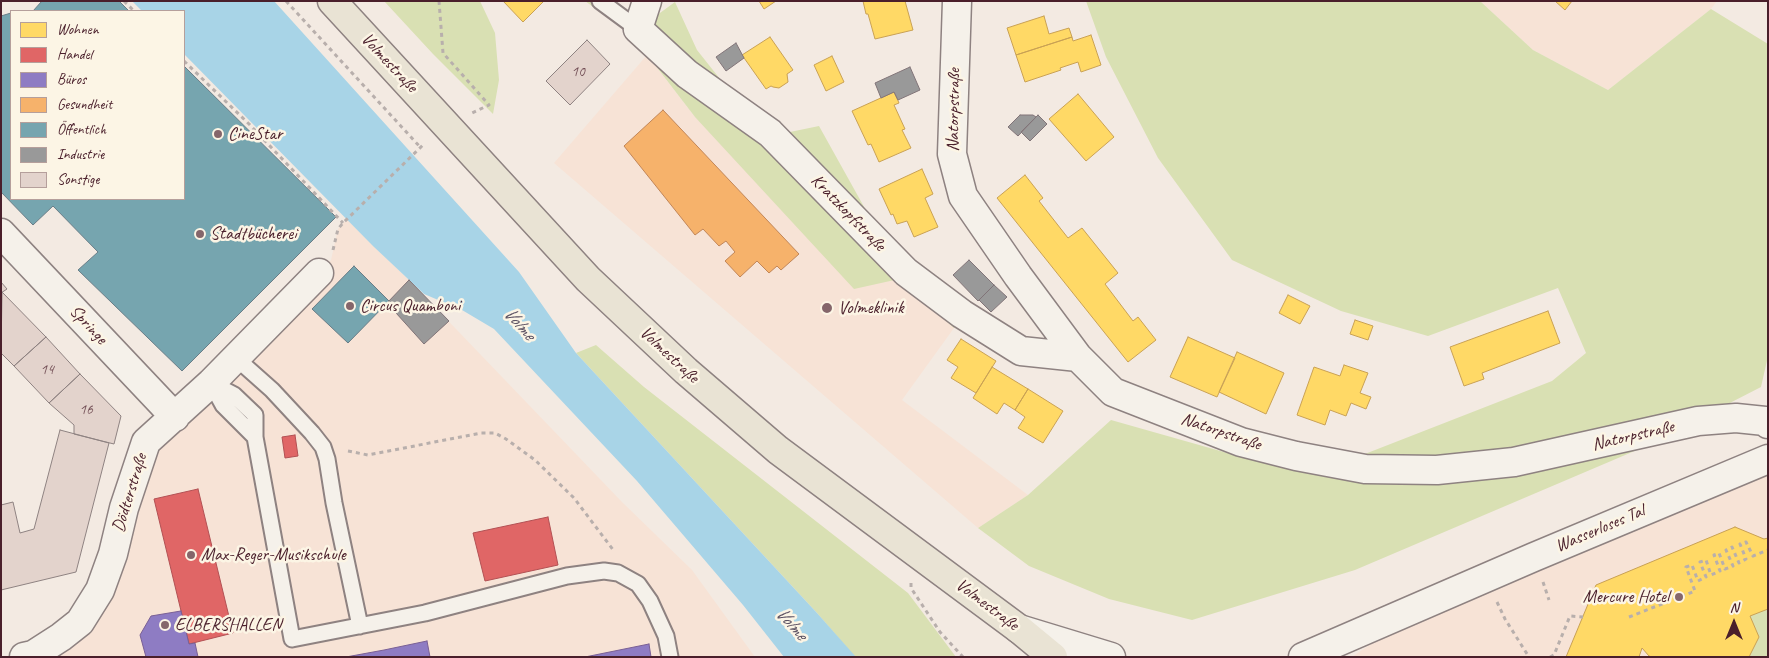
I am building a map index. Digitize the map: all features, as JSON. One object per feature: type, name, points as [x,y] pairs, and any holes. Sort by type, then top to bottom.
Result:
[{"type":"main road","name":"Volmestraße","points":[[332,1],[588,279],[686,372],[778,450],[1054,657]]},
{"type":"street","points":[[638,29],[647,1]]},
{"type":"street","name":"Natorpstraße","points":[[957,1],[952,154],[962,196],[1078,357],[1114,392],[1241,442],[1296,456],[1365,469],[1436,470],[1514,462],[1698,420],[1736,418],[1765,420],[1768,424]]},
{"type":"street","name":"Kratzkopfstraße","points":[[638,29],[687,74],[770,133],[906,272],[962,314],[1021,351],[1078,357]]},
{"type":"street","name":"Springe","points":[[1,233],[175,417]]},
{"type":"street","name":"Dödterstraße","points":[[24,657],[33,655],[80,622],[100,590],[113,554],[124,508],[146,442],[211,383],[319,273]]},
{"type":"street","name":"Wasserloses Tal","points":[[1302,656],[1487,578],[1534,556],[1768,459]]},
{"type":"street","name":"Wasserloses Tal","points":[[1352,657],[1434,600]]},
{"type":"street","points":[[1019,629],[1111,657]]},
{"type":"lane","name":"Kratzkopfstraße","points":[[600,1],[638,29]]},
{"type":"lane","points":[[236,358],[272,390],[323,447],[360,626]]},
{"type":"lane","points":[[211,383],[234,395],[255,416],[255,437],[292,639],[425,612],[567,576],[604,571],[618,573],[638,584],[650,602],[666,636],[670,657]]},
{"type":"path","points":[[124,1],[133,10]]},
{"type":"path","points":[[286,1],[420,148]]},
{"type":"path","points":[[439,1],[443,53],[489,106]]},
{"type":"path","points":[[185,61],[345,221]]},
{"type":"path","points":[[319,273],[331,260],[338,229],[413,154]]},
{"type":"path","points":[[323,447],[368,455],[481,434],[495,434],[506,439],[535,460],[574,498],[617,554],[618,573]]},
{"type":"path","points":[[1630,617],[1696,591],[1686,567],[1692,565],[1698,581],[1706,577],[1700,562],[1706,560],[1711,575],[1720,571],[1714,555],[1719,553],[1725,569],[1734,566],[1726,550],[1732,547],[1739,564],[1746,559],[1740,544],[1746,542],[1753,556],[1768,550]]},
{"type":"path","points":[[1487,578],[1505,618],[1529,657]]},
{"type":"path","points":[[911,588],[940,632],[963,657]]},
{"type":"path","points":[[1550,657],[1554,655],[1570,616],[1582,617]]},
{"type":"shaded area","points":[[1480,1],[1717,1],[1711,9],[1608,90],[1533,50]]},
{"type":"shaded area","name":"Volmeklinik","points":[[647,55],[695,117],[899,279],[954,328],[902,400],[1028,495],[978,528],[554,163]]},
{"type":"shaded area","points":[[347,219],[409,280],[622,502],[692,570],[755,657],[24,657],[80,622],[146,442],[331,260],[338,229]]},
{"type":"shaded area","points":[[1768,459],[1768,657],[1352,657],[1434,601]]},
{"type":"green space","points":[[384,1],[480,1],[495,33],[499,80],[493,114],[433,54]]},
{"type":"green space","points":[[585,1],[610,1],[638,29],[675,2],[697,50],[724,84],[790,132],[819,126],[873,223],[967,309],[954,328],[899,279],[854,289],[695,117],[632,35]]},
{"type":"green space","points":[[1086,1],[1480,1],[1533,50],[1608,90],[1711,9],[1768,44],[1768,356],[1761,387],[1644,447],[1355,570],[1192,620],[1109,599],[1029,566],[978,528],[1028,495],[1111,420],[1238,456],[1302,467],[1352,459],[1552,381],[1586,353],[1558,288],[1428,336],[1341,311],[1232,260],[1158,158],[1106,57]]},
{"type":"green space","points":[[596,345],[644,387],[908,593],[956,657],[855,657],[817,613],[576,353]]},
{"type":"green space","points":[[1768,609],[1768,657],[1749,657],[1759,637],[1750,616]]},
{"type":"water","name":"Volme","points":[[132,1],[274,1],[519,272],[576,353],[856,657],[784,657],[743,605],[637,481],[494,329],[462,310],[424,294],[373,246],[185,55],[185,10],[141,10]]},
{"type":"building: Wohnen","points":[[503,1],[544,1],[523,22]]},
{"type":"building: Wohnen","points":[[759,1],[776,1],[764,9]]},
{"type":"building: Wohnen","points":[[863,1],[905,1],[913,30],[875,39]]},
{"type":"building: Wohnen","points":[[1555,1],[1572,1],[1565,10]]},
{"type":"building: Wohnen","points":[[1044,16],[1049,34],[1069,28],[1072,37],[1016,55],[1007,28]]},
{"type":"building: Wohnen","points":[[1091,35],[1101,65],[1081,72],[1078,62],[1025,82],[1016,55],[1072,37],[1073,41]]},
{"type":"building: Wohnen","points":[[770,37],[793,70],[787,74],[788,82],[779,88],[771,86],[766,89],[742,55]]},
{"type":"building: Wohnen","points":[[832,56],[844,82],[826,91],[814,65]]},
{"type":"building: Wohnen","points":[[894,92],[899,103],[894,105],[905,129],[902,130],[911,148],[879,162],[871,144],[868,145],[852,111]]},
{"type":"building: Wohnen","points":[[1078,94],[1114,137],[1086,161],[1049,119]]},
{"type":"building: Wohnen","points":[[922,169],[933,194],[925,198],[938,227],[914,237],[907,221],[897,224],[879,189]]},
{"type":"building: Wohnen","points":[[1025,175],[1043,198],[1039,201],[1068,238],[1082,228],[1118,273],[1105,284],[1133,321],[1138,317],[1156,340],[1128,362],[997,198]]},
{"type":"building: Wohnen","points":[[1288,295],[1310,306],[1300,324],[1279,313]]},
{"type":"building: Wohnen","points":[[1548,311],[1560,343],[1482,373],[1484,379],[1464,386],[1450,347]]},
{"type":"building: Wohnen","points":[[1355,320],[1373,326],[1368,340],[1350,334]]},
{"type":"building: Wohnen","points":[[1188,337],[1235,358],[1217,397],[1170,377]]},
{"type":"building: Wohnen","points":[[961,339],[996,361],[976,393],[951,378],[958,367],[947,360]]},
{"type":"building: Wohnen","points":[[1237,352],[1284,373],[1266,414],[1219,392]]},
{"type":"building: Wohnen","points":[[1344,365],[1368,373],[1360,393],[1371,397],[1366,409],[1351,403],[1346,416],[1330,410],[1325,425],[1297,415],[1314,367],[1340,376]]},
{"type":"building: Wohnen","points":[[992,367],[1028,389],[1015,410],[1004,403],[997,414],[973,398]]},
{"type":"building: Wohnen","points":[[1028,389],[1063,411],[1043,443],[1018,428],[1025,417],[1015,410]]},
{"type":"building: Wohnen","name":"Mercure Hotel","points":[[1735,527],[1764,539],[1768,538],[1768,609],[1750,616],[1759,637],[1749,657],[1652,657],[1642,648],[1639,657],[1566,657],[1596,585]]},
{"type":"building: Handel","points":[[295,435],[298,456],[285,458],[282,437]]},
{"type":"building: Handel","name":"Max-Reger-Musikschule","points":[[198,489],[233,633],[189,644],[154,499]]},
{"type":"building: Handel","points":[[548,517],[558,565],[485,581],[473,533]]},
{"type":"building: Büros","name":"ELBERSHALLEN","points":[[181,611],[189,644],[195,643],[198,657],[146,657],[140,635],[151,616]]},
{"type":"building: Büros","points":[[427,641],[430,657],[346,657],[384,650]]},
{"type":"building: Büros","points":[[649,644],[651,657],[585,657]]},
{"type":"building: Gesundheit","points":[[663,110],[799,254],[781,270],[777,266],[769,273],[757,261],[740,277],[725,261],[735,252],[726,241],[719,246],[703,229],[695,235],[624,146]]},
{"type":"building: Öffentlich","points":[[42,1],[119,1],[128,10],[34,10]]},
{"type":"building: Öffentlich","name":"CineStar","points":[[10,13],[10,200],[185,200],[185,67],[336,217],[182,371],[78,270],[98,252],[53,206],[33,225],[1,192],[1,16]]},
{"type":"building: Öffentlich","name":"Circus Quamboni","points":[[354,266],[389,301],[348,343],[312,309]]},
{"type":"building: Industrie","points":[[736,43],[744,58],[726,71],[716,57]]},
{"type":"building: Industrie","points":[[910,67],[920,90],[898,100],[894,92],[881,98],[875,83]]},
{"type":"building: Industrie","points":[[1020,115],[1033,115],[1036,117],[1018,136],[1008,127]]},
{"type":"building: Industrie","points":[[1038,115],[1047,124],[1030,141],[1021,132]]},
{"type":"building: Industrie","points":[[969,260],[994,285],[978,301],[953,275]]},
{"type":"building: Industrie","points":[[409,280],[449,321],[424,344],[387,303]]},
{"type":"building: Industrie","points":[[994,285],[1007,297],[991,312],[979,300]]},
{"type":"building: Sonstige","points":[[587,40],[610,64],[570,105],[546,81]]},
{"type":"building: Sonstige","points":[[1,282],[7,289],[1,293]]},
{"type":"building: Sonstige","points":[[2,292],[46,337],[14,366],[1,353]]},
{"type":"building: Sonstige","points":[[46,337],[80,374],[49,403],[14,366]]},
{"type":"building: Sonstige","points":[[80,374],[121,416],[114,444],[74,434],[74,425],[49,403]]},
{"type":"building: Sonstige","points":[[60,430],[109,443],[76,572],[1,590],[1,505],[13,502],[20,533],[34,529]]},
{"type":"place","name":"CineStar","points":[[218,134]]},
{"type":"place","name":"Stadtbücherei","points":[[200,234]]},
{"type":"place","name":"Circus Quamboni","points":[[350,306]]},
{"type":"place","name":"Volmeklinik","points":[[827,308]]},
{"type":"place","name":"Max-Reger-Musikschule","points":[[191,555]]},
{"type":"place","name":"Mercure Hotel","points":[[1679,597]]},
{"type":"place","name":"ELBERSHALLEN","points":[[165,625]]}]
